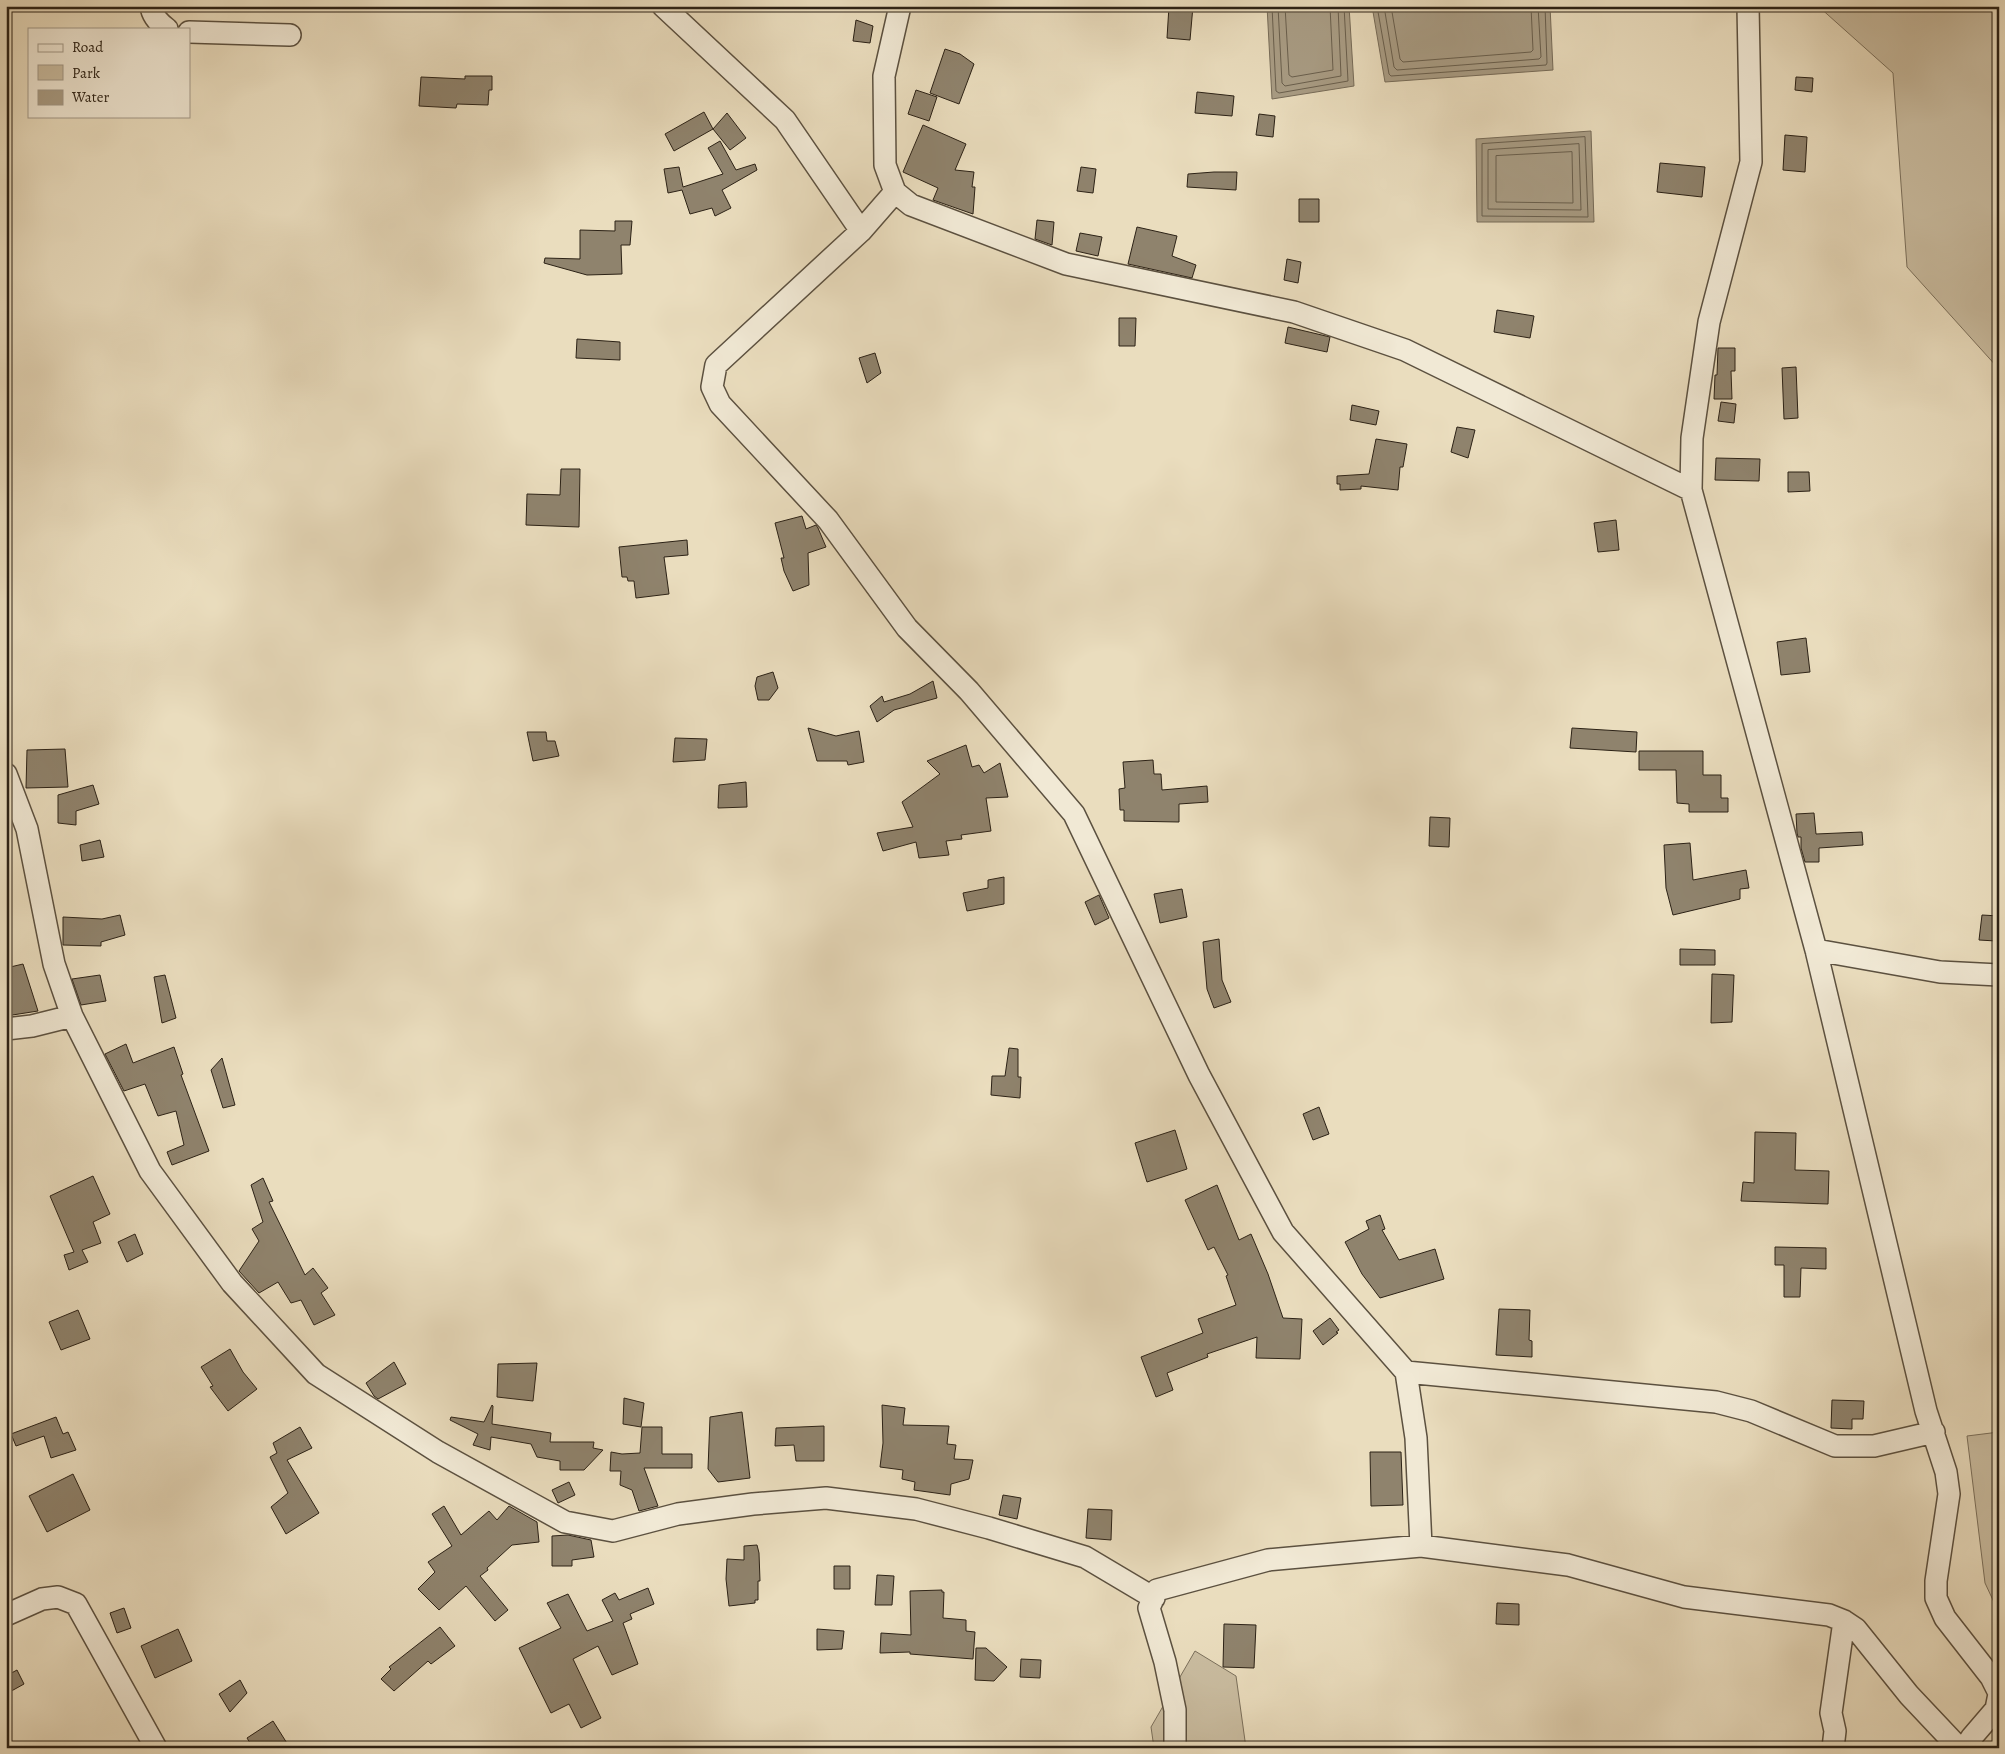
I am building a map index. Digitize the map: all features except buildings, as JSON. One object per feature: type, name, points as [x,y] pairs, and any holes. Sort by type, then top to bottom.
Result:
[{"type":"street","points":[[152,6],[152,12],[158,22],[166,28]]},
{"type":"street","points":[[663,6],[785,120],[861,231]]},
{"type":"street","points":[[900,6],[884,76],[886,165],[895,192],[911,205],[1066,264],[1294,312],[1405,350],[1691,490]]},
{"type":"street","points":[[1748,6],[1751,162],[1709,322],[1692,438],[1691,490],[1816,950],[1926,1412],[1946,1472],[1948,1494],[1936,1581],[1936,1598],[1945,1618],[1991,1677],[1999,1694],[1996,1709],[1965,1748]]},
{"type":"street","points":[[190,32],[290,35]]},
{"type":"street","points":[[895,192],[861,231],[716,365],[712,387],[720,404],[828,520],[907,628],[969,691],[1074,814],[1199,1075],[1283,1232],[1406,1372],[1416,1438],[1421,1546]]},
{"type":"street","points":[[6,774],[27,829],[54,964],[72,1016],[150,1171],[232,1283],[316,1374],[438,1452],[565,1522],[613,1531],[678,1514],[753,1504],[826,1498],[916,1509],[989,1528],[1085,1557],[1154,1598]]},
{"type":"street","points":[[1816,950],[1940,972],[1999,975]]},
{"type":"street","points":[[6,1029],[32,1026],[72,1016]]},
{"type":"street","points":[[1406,1372],[1716,1402],[1751,1411],[1835,1446],[1874,1446],[1934,1432]]},
{"type":"street","points":[[1175,1748],[1175,1710],[1165,1662],[1149,1608],[1158,1590],[1268,1560],[1421,1546],[1568,1565],[1684,1597],[1829,1615],[1844,1621],[1856,1629],[1909,1695],[1959,1748]]},
{"type":"street","points":[[6,1615],[42,1599],[58,1597],[76,1604],[156,1748]]},
{"type":"street","points":[[1833,1748],[1835,1731],[1831,1713],[1844,1621]]},
{"type":"green space","points":[[1818,6],[1999,6],[1999,471],[1998,368],[1907,267],[1893,73]]},
{"type":"green space","points":[[1999,1432],[1999,1613],[1985,1583],[1967,1436]]},
{"type":"green space","points":[[1195,1651],[1236,1676],[1246,1748],[1154,1748],[1151,1727]]},
{"type":"water","points":[[1267,6],[1349,6],[1354,86],[1272,99]]},
{"type":"water","points":[[1372,6],[1550,6],[1553,70],[1385,82]]},
{"type":"water","points":[[1591,131],[1594,222],[1477,222],[1476,139]]}]
